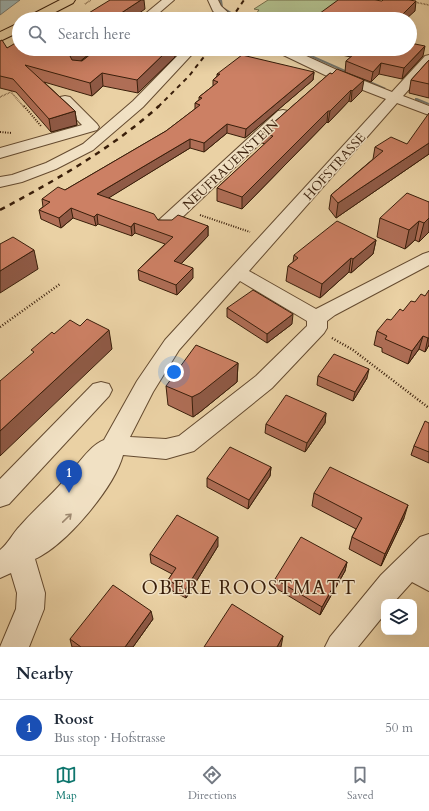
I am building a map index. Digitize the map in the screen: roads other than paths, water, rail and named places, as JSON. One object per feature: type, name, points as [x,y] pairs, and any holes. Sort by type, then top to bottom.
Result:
[{"type":"main road","points":[[46,12],[69,0]]},
{"type":"main road","points":[[0,37],[12,30]]},
{"type":"street","points":[[154,12],[169,0]]},
{"type":"street","points":[[213,0],[217,12]]},
{"type":"street","points":[[0,182],[16,179],[51,166],[88,147],[138,104],[184,56]]},
{"type":"street","points":[[296,56],[332,73],[429,111]]},
{"type":"street","name":"HOFSTRASSE","points":[[6,561],[38,545],[84,501],[108,466],[114,444],[145,387],[172,345],[429,59]]},
{"type":"street","points":[[320,83],[332,73]]},
{"type":"street","points":[[0,153],[92,127],[64,100]]},
{"type":"street","name":"NEUFRAUENSTEIN","points":[[165,224],[296,104]]},
{"type":"street","points":[[114,444],[142,448],[166,449],[186,444],[264,382],[328,310],[429,258]]},
{"type":"street","points":[[238,272],[317,323]]},
{"type":"street","points":[[0,496],[101,390]]},
{"type":"street","points":[[6,561],[25,568],[31,593],[30,609],[14,647]]},
{"type":"street","points":[[340,647],[391,584],[423,563]]},
{"type":"water","points":[[0,0],[20,0],[0,15]]},
{"type":"waterway","points":[[220,0],[222,7],[230,12]]},
{"type":"waterway","points":[[311,56],[384,88]]},
{"type":"waterway","points":[[416,99],[429,104]]},
{"type":"railway","points":[[236,12],[244,0]]},
{"type":"railway","points":[[159,106],[189,76],[205,56]]},
{"type":"railway","points":[[0,210],[42,187],[102,150],[141,122],[159,106]]},
{"type":"place","name":"Roost","points":[[69,493]]},
{"type":"district","name":"OBERE ROOSTMATT","points":[[249,587]]}]
